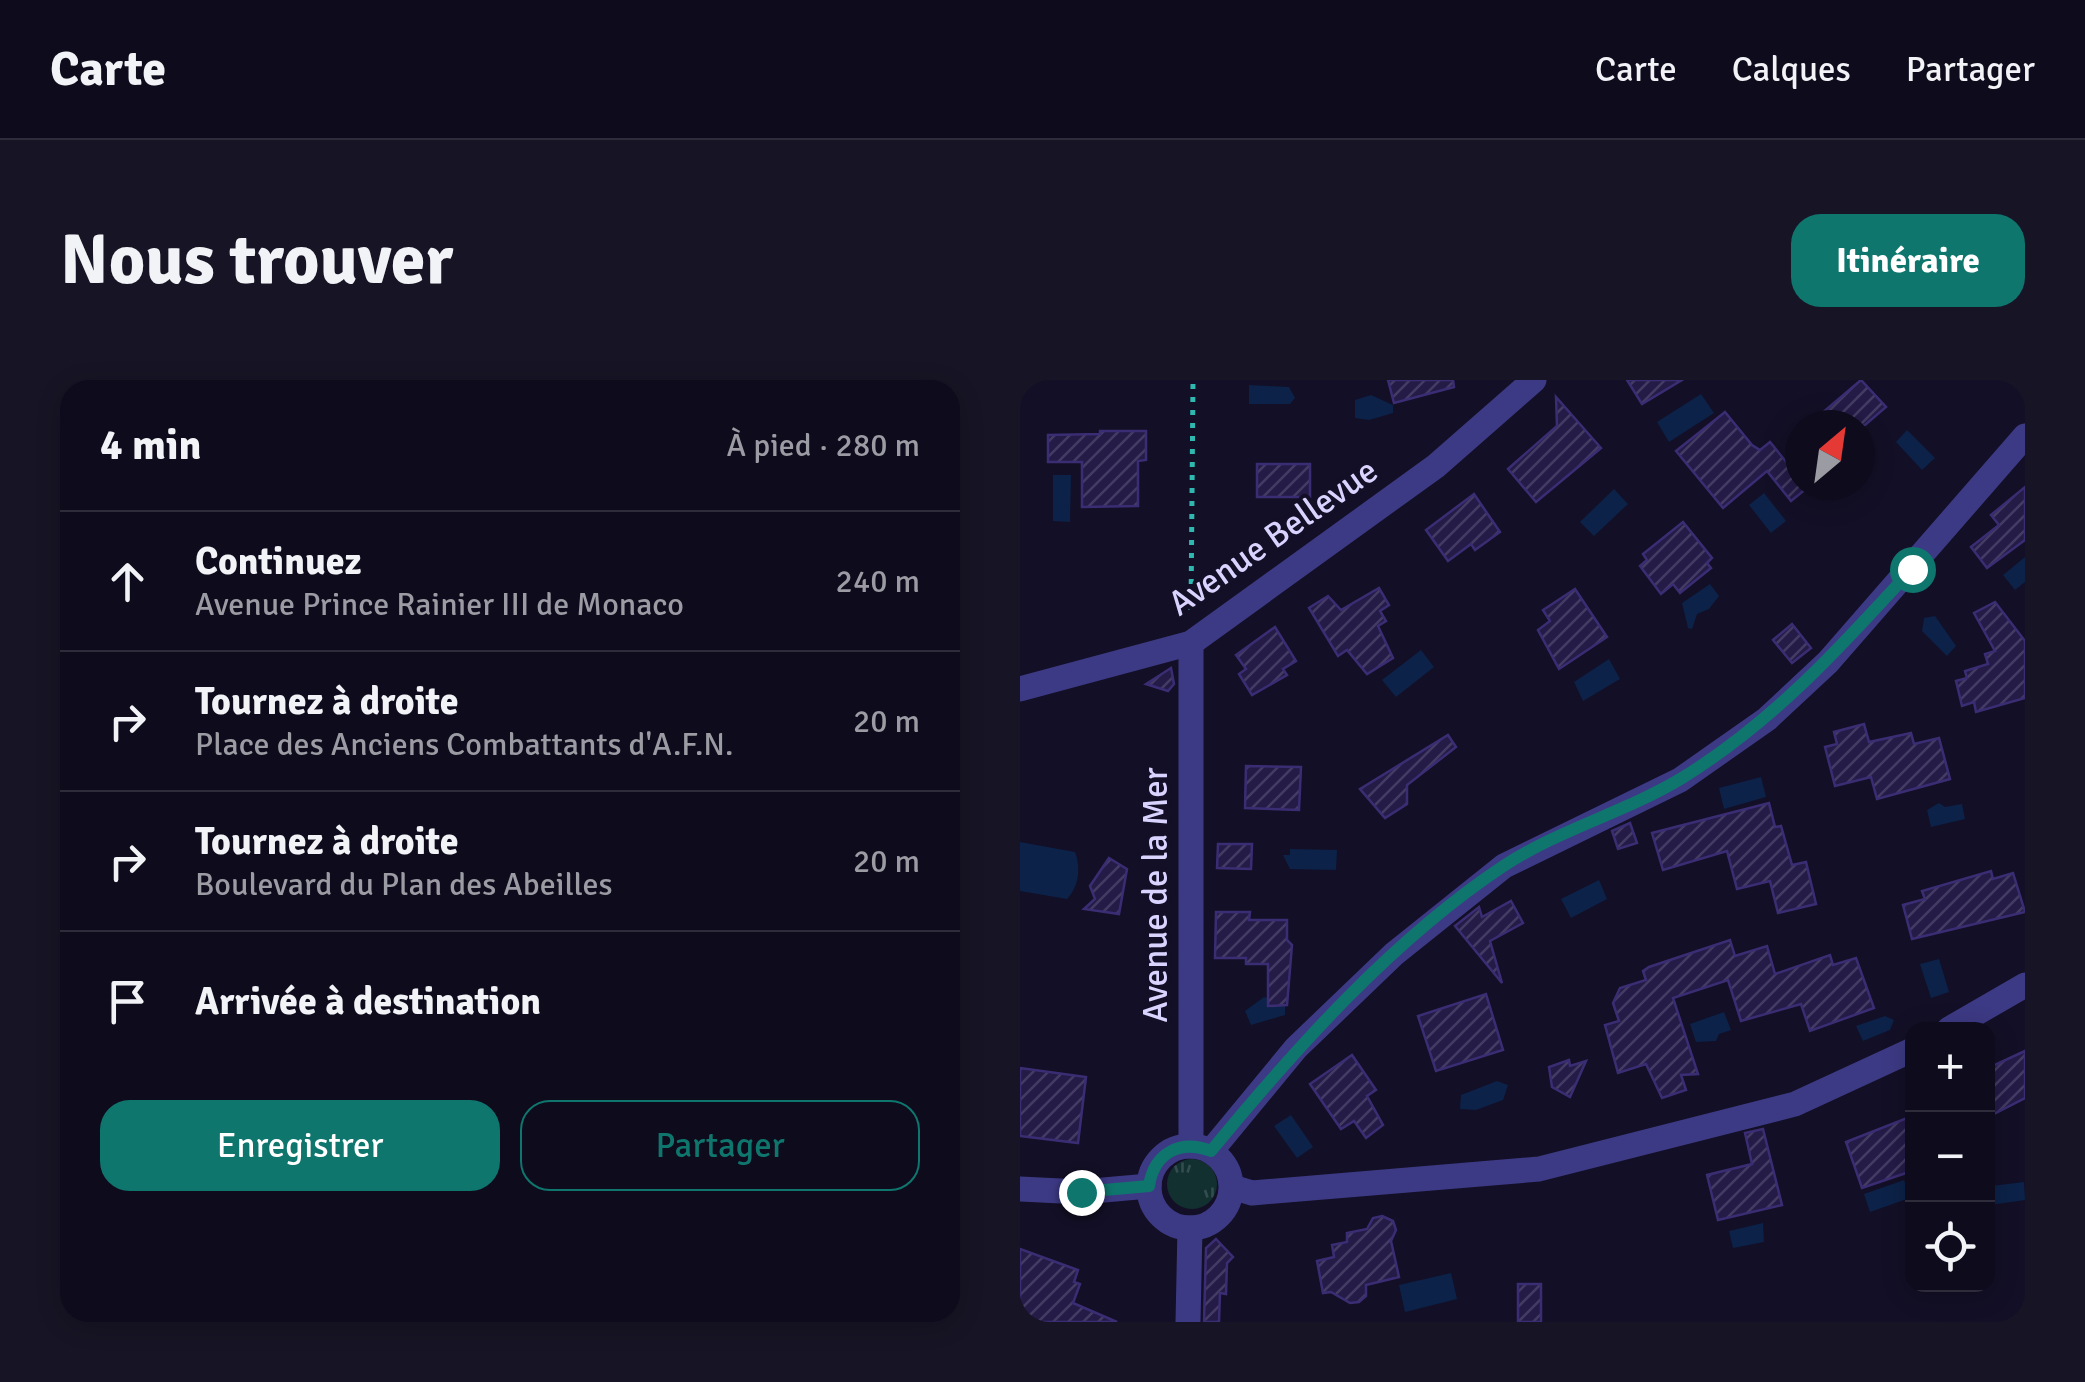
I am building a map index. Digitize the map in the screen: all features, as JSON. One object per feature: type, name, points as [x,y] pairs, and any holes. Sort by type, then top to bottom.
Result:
[{"type":"street","name":"Avenue Bellevue","points":[[1020,690],[1191,643],[1436,466],[1534,380]]},
{"type":"street","points":[[1201,1148],[1230,1173],[1232,1187],[1224,1212],[1203,1226],[1190,1228],[1166,1220],[1151,1199],[1151,1174],[1166,1153],[1201,1148],[1296,1048],[1394,954],[1504,866],[1582,823],[1680,780],[1766,720],[1828,662],[2025,436]]},
{"type":"street","name":"Avenue de la Mer","points":[[1191,643],[1201,1148]]},
{"type":"street","points":[[1963,1022],[2025,985]]},
{"type":"street","points":[[1232,1187],[1252,1193],[1539,1170],[1795,1104],[1905,1053]]},
{"type":"street","points":[[1020,1189],[1081,1192],[1149,1186]]},
{"type":"street","points":[[1188,1322],[1190,1228]]},
{"type":"path","points":[[1191,643],[1194,380]]},
{"type":"green space","points":[[1192,1159],[1209,1167],[1217,1184],[1209,1201],[1192,1209],[1175,1201],[1167,1184],[1175,1167]]},
{"type":"water","points":[[1249,385],[1289,387],[1295,398],[1290,404],[1249,404]]},
{"type":"water","points":[[1701,394],[1714,413],[1669,442],[1657,422]]},
{"type":"water","points":[[1371,395],[1393,405],[1393,413],[1369,420],[1355,418],[1355,400]]},
{"type":"water","points":[[1907,430],[1935,458],[1922,470],[1896,442]]},
{"type":"water","points":[[1053,475],[1071,475],[1070,522],[1053,521]]},
{"type":"water","points":[[1614,489],[1628,504],[1594,536],[1580,522]]},
{"type":"water","points":[[1764,493],[1786,521],[1771,533],[1749,505]]},
{"type":"water","points":[[2025,557],[2025,582],[2015,590],[2003,575]]},
{"type":"water","points":[[1710,584],[1719,596],[1709,609],[1697,614],[1692,629],[1688,628],[1682,603]]},
{"type":"water","points":[[1935,616],[1956,646],[1947,656],[1922,631],[1924,618]]},
{"type":"water","points":[[1421,650],[1434,667],[1396,697],[1382,680]]},
{"type":"water","points":[[1609,659],[1620,679],[1583,701],[1574,682]]},
{"type":"water","points":[[1761,777],[1766,797],[1724,809],[1719,788]]},
{"type":"water","points":[[1939,803],[1945,807],[1962,804],[1965,819],[1931,827],[1927,810]]},
{"type":"water","points":[[1020,842],[1075,852],[1078,877],[1067,899],[1020,891]]},
{"type":"water","points":[[1290,849],[1337,850],[1336,870],[1290,869],[1283,855],[1290,855]]},
{"type":"water","points":[[1599,880],[1607,899],[1571,918],[1561,899]]},
{"type":"water","points":[[1939,959],[1949,992],[1931,998],[1920,964]]},
{"type":"water","points":[[1264,997],[1285,1002],[1285,1015],[1251,1025],[1245,1011]]},
{"type":"water","points":[[1724,1012],[1731,1030],[1719,1034],[1716,1041],[1696,1042],[1690,1024]]},
{"type":"water","points":[[1885,1016],[1894,1020],[1890,1030],[1863,1041],[1856,1026]]},
{"type":"water","points":[[1497,1081],[1508,1085],[1503,1100],[1476,1110],[1460,1109],[1461,1095]]},
{"type":"water","points":[[1291,1115],[1313,1147],[1297,1158],[1274,1126]]},
{"type":"water","points":[[1904,1180],[1905,1183],[1905,1200],[1870,1212],[1864,1194]]},
{"type":"water","points":[[2024,1182],[2025,1200],[1995,1204],[1995,1186]]},
{"type":"water","points":[[1763,1223],[1764,1242],[1733,1248],[1729,1231]]},
{"type":"water","points":[[1451,1273],[1457,1299],[1405,1312],[1399,1285]]},
{"type":"building","points":[[1388,380],[1453,380],[1454,387],[1394,403]]},
{"type":"building","points":[[1627,380],[1682,380],[1642,404]]},
{"type":"building","points":[[1861,380],[1886,407],[1875,416],[1875,410],[1826,410]]},
{"type":"building","points":[[1556,397],[1601,448],[1536,502],[1508,469],[1557,426]]},
{"type":"building","points":[[1725,412],[1752,445],[1760,450],[1770,442],[1785,460],[1785,494],[1767,471],[1723,508],[1676,451]]},
{"type":"building","points":[[1146,431],[1146,460],[1138,461],[1138,506],[1082,507],[1082,462],[1048,462],[1048,435]]},
{"type":"building","points":[[1257,464],[1310,464],[1310,497],[1257,497]]},
{"type":"building","points":[[2025,487],[2025,540],[1987,568],[1971,547],[1999,525],[1991,515]]},
{"type":"building","points":[[1474,494],[1500,532],[1475,550],[1471,544],[1448,561],[1426,530]]},
{"type":"building","points":[[1683,522],[1712,558],[1707,563],[1711,568],[1680,593],[1673,584],[1661,594],[1640,566],[1647,560],[1643,554]]},
{"type":"building","points":[[1379,588],[1389,605],[1380,611],[1386,621],[1378,626],[1393,658],[1367,674],[1347,650],[1338,656],[1309,608],[1328,596],[1341,610]]},
{"type":"building","points":[[1575,589],[1607,637],[1559,669],[1538,630],[1550,621],[1543,610]]},
{"type":"building","points":[[1995,602],[2025,641],[2025,698],[1976,712],[1974,702],[1962,706],[1956,681],[1967,678],[1965,671],[1988,664],[1985,654],[1995,651],[1974,613]]},
{"type":"building","points":[[1792,624],[1811,648],[1792,663],[1773,640]]},
{"type":"building","points":[[1275,627],[1296,661],[1283,669],[1287,675],[1252,695],[1239,674],[1246,669],[1236,655]]},
{"type":"building","points":[[1171,668],[1174,684],[1168,691],[1146,684]]},
{"type":"building","points":[[1864,724],[1869,742],[1911,733],[1914,744],[1939,738],[1950,779],[1877,799],[1871,777],[1835,786],[1825,747],[1837,744],[1834,732]]},
{"type":"building","points":[[1448,735],[1456,747],[1407,785],[1407,804],[1385,818],[1360,789]]},
{"type":"building","points":[[1246,766],[1301,767],[1299,810],[1245,808]]},
{"type":"building","points":[[1769,803],[1775,827],[1781,826],[1792,865],[1806,862],[1816,904],[1778,913],[1770,881],[1737,889],[1727,851],[1663,870],[1652,833]]},
{"type":"building","points":[[1630,823],[1637,843],[1618,849],[1612,831]]},
{"type":"building","points":[[1218,844],[1252,844],[1251,869],[1217,868]]},
{"type":"building","points":[[1109,858],[1127,869],[1119,914],[1084,909],[1095,899],[1090,886]]},
{"type":"building","points":[[1991,871],[1993,879],[2013,873],[2025,912],[1912,939],[1903,905],[1925,899],[1922,891]]},
{"type":"building","points":[[1511,901],[1523,923],[1490,941],[1502,983],[1455,926],[1479,907],[1482,917]]},
{"type":"building","points":[[1216,912],[1250,912],[1249,920],[1287,920],[1287,940],[1292,945],[1287,1005],[1268,1006],[1268,964],[1246,964],[1246,958],[1215,958]]},
{"type":"building","points":[[1730,940],[1735,956],[1767,946],[1775,974],[1830,955],[1833,965],[1856,958],[1874,1008],[1810,1031],[1801,1004],[1741,1021],[1728,980],[1673,998],[1698,1074],[1681,1075],[1686,1090],[1662,1098],[1646,1064],[1618,1073],[1605,1025],[1619,1021],[1613,1003],[1620,988],[1646,980],[1643,971],[1649,967]]},
{"type":"building","points":[[1486,994],[1503,1050],[1436,1071],[1418,1016]]},
{"type":"building","points":[[2025,1051],[2025,1098],[1995,1113],[1995,1112],[1995,1065]]},
{"type":"building","points":[[1352,1055],[1376,1090],[1367,1096],[1383,1125],[1366,1138],[1354,1121],[1341,1129],[1310,1084]]},
{"type":"building","points":[[1569,1060],[1570,1066],[1586,1061],[1570,1097],[1552,1087],[1549,1067]]},
{"type":"building","points":[[1020,1068],[1086,1077],[1078,1143],[1020,1136]]},
{"type":"building","points":[[1905,1119],[1905,1173],[1862,1188],[1846,1142]]},
{"type":"building","points":[[1763,1129],[1782,1205],[1718,1220],[1707,1175],[1752,1164],[1745,1133]]},
{"type":"building","points":[[1382,1216],[1393,1221],[1396,1230],[1391,1241],[1399,1277],[1366,1285],[1366,1296],[1359,1302],[1350,1303],[1331,1292],[1323,1293],[1317,1261],[1334,1257],[1332,1245],[1347,1242],[1347,1233],[1367,1229],[1373,1218]]},
{"type":"building","points":[[1216,1239],[1233,1257],[1227,1263],[1226,1294],[1220,1293],[1219,1322],[1204,1322],[1206,1248]]},
{"type":"building","points":[[1020,1249],[1078,1270],[1074,1282],[1080,1284],[1073,1303],[1117,1322],[1020,1322]]},
{"type":"building","points":[[1518,1284],[1541,1284],[1541,1322],[1518,1322]]},
{"type":"route","points":[[1081,1192],[1149,1186],[1157,1162],[1166,1153],[1191,1146],[1211,1151],[1296,1048],[1394,954],[1504,866],[1582,823],[1680,780],[1766,720],[1828,662],[1912,569]]}]
